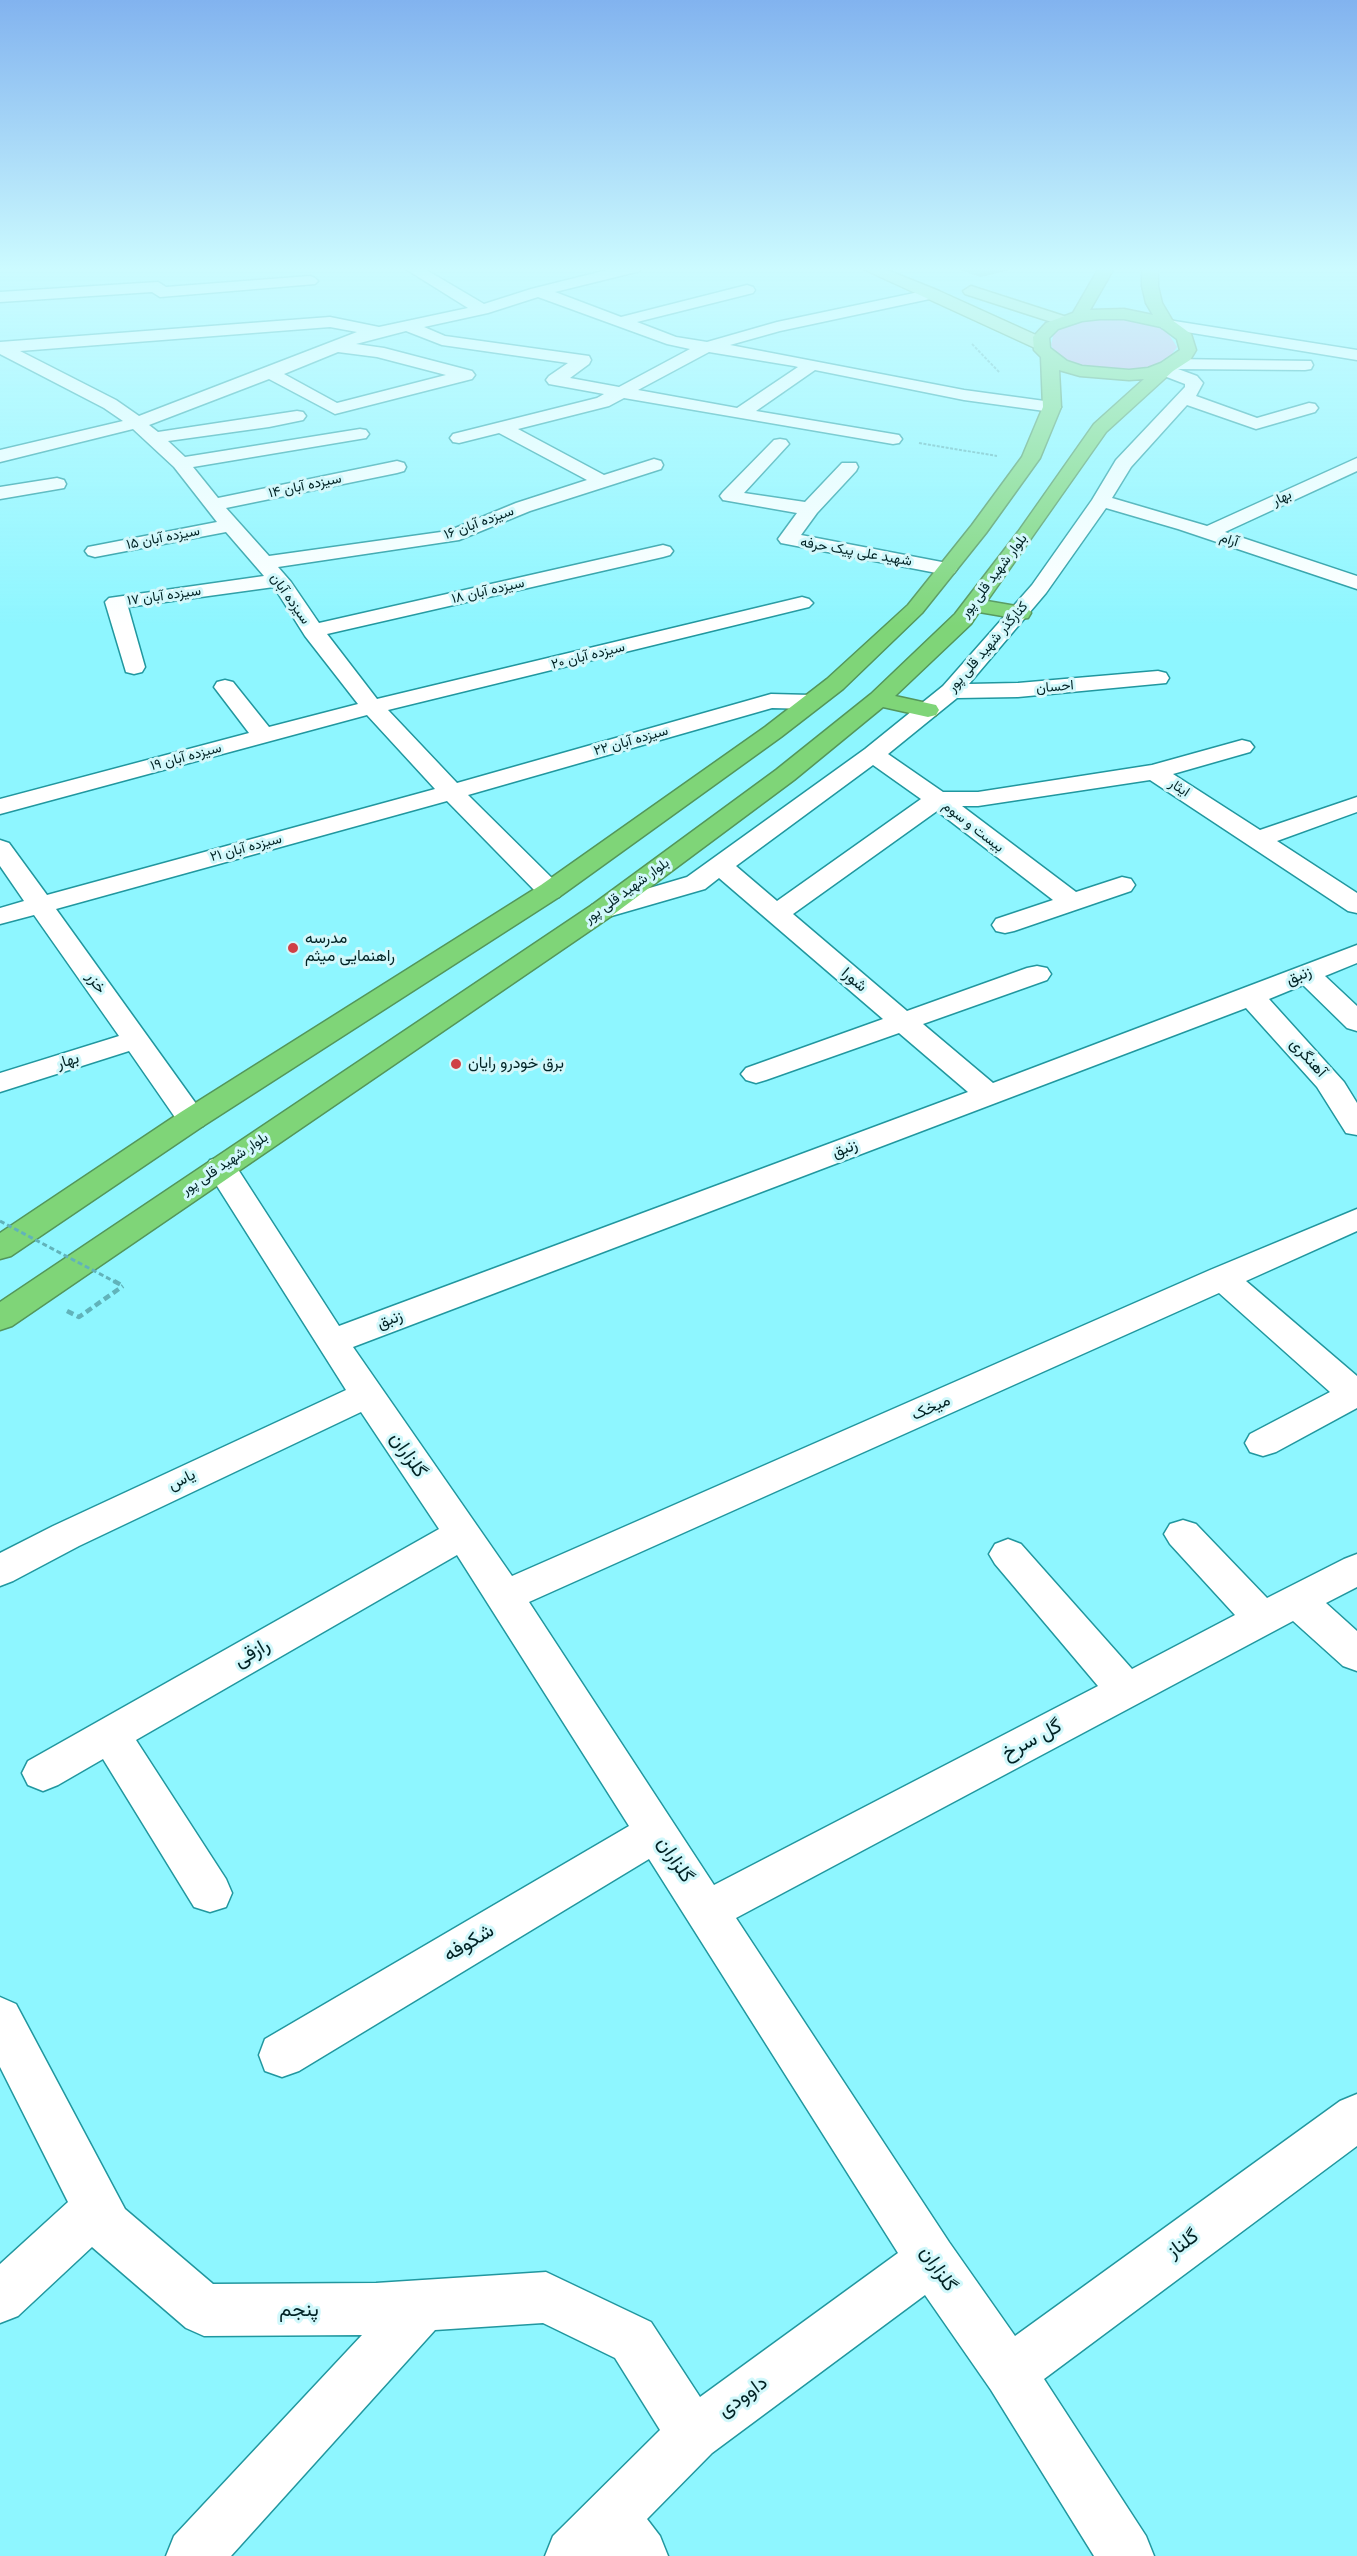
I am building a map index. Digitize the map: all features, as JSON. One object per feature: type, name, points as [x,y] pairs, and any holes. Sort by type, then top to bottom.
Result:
[{"type":"highway","points":[[0,1248],[192,1119],[550,891],[774,732],[835,684],[915,609],[1028,462],[1059,402],[1055,387]]},
{"type":"highway","name":"بلوار شهید قلی پور","points":[[0,1318],[601,911],[785,775],[879,699],[963,619],[1100,428],[1114,403],[1138,387]]},
{"type":"highway","points":[[974,605],[1020,613]]},
{"type":"highway","points":[[879,699],[928,710]]},
{"type":"street","name":"سیزده آبان","points":[[78,387],[110,404],[137,423],[181,463],[213,506],[279,580],[313,631],[372,707],[550,891]]},
{"type":"street","points":[[0,456],[137,423],[232,387]]},
{"type":"street","points":[[296,387],[335,409],[419,387]]},
{"type":"street","points":[[599,387],[740,414],[893,439]]},
{"type":"street","points":[[459,438],[603,402],[628,387]]},
{"type":"street","points":[[740,414],[779,387]]},
{"type":"street","points":[[925,387],[964,395],[1059,402]]},
{"type":"street","points":[[1193,387],[1183,397],[1256,424],[1309,408]]},
{"type":"street","name":"کنارگذر شهید قلی پور","points":[[601,911],[696,883],[873,754],[951,691],[1020,613],[1101,501],[1123,464],[1183,397]]},
{"type":"street","points":[[154,438],[297,416]]},
{"type":"street","points":[[501,427],[602,481]]},
{"type":"street","points":[[181,463],[360,434]]},
{"type":"street","points":[[780,444],[730,496],[810,509]]},
{"type":"street","name":"بهار","points":[[1207,532],[1357,464]]},
{"type":"street","name":"سیزده آبان ۱۶","points":[[264,563],[452,536],[523,507],[654,465]]},
{"type":"street","name":"سیزده آبان ۱۴","points":[[213,506],[397,467]]},
{"type":"street","name":"شهید علی پیک حرفه","points":[[849,467],[810,509],[788,539],[947,569]]},
{"type":"street","points":[[0,493],[57,484]]},
{"type":"street","name":"آرام","points":[[1101,501],[1207,532],[1357,583]]},
{"type":"street","name":"سیزده آبان ۱۵","points":[[95,551],[231,525]]},
{"type":"street","name":"سیزده آبان ۱۸","points":[[313,631],[663,551]]},
{"type":"street","name":"سیزده آبان ۱۷","points":[[134,667],[116,602],[279,580]]},
{"type":"street","name":"سیزده آبان ۲۰","points":[[372,707],[802,603]]},
{"type":"street","name":"احسان","points":[[951,691],[1018,690],[1158,678]]},
{"type":"street","points":[[225,687],[264,736]]},
{"type":"street","name":"سیزده آبان ۲۲","points":[[452,792],[771,700],[811,702]]},
{"type":"street","name":"سیزده آبان ۱۹","points":[[0,807],[372,707]]},
{"type":"street","points":[[1154,772],[1242,747]]},
{"type":"street","name":"بیست و سوم","points":[[873,754],[937,799],[1072,902]]},
{"type":"street","name":"ایثار","points":[[937,799],[978,799],[1154,772],[1357,905]]},
{"type":"street","name":"سیزده آبان ۲۱","points":[[0,916],[452,792]]},
{"type":"street","points":[[776,914],[937,799]]},
{"type":"street","points":[[1257,840],[1357,804]]},
{"type":"street","name":"خزر","points":[[0,848],[192,1119]]},
{"type":"street","name":"شورا","points":[[720,866],[989,1095]]},
{"type":"street","points":[[1005,925],[1122,885]]},
{"type":"street","name":"زنبق","points":[[332,1342],[1251,996],[1357,953]]},
{"type":"street","points":[[1306,973],[1357,1022]]},
{"type":"street","points":[[756,1074],[1037,974]]},
{"type":"street","name":"آهنگری","points":[[1251,996],[1329,1082],[1357,1126]]},
{"type":"street","name":"بهار","points":[[0,1083],[136,1040]]},
{"type":"street","name":"گلزاران","points":[[221,1167],[367,1395],[505,1596],[931,2259],[1009,2372],[1126,2556]]},
{"type":"street","name":"میخک","points":[[505,1596],[1357,1219]]},
{"type":"street","points":[[1222,1278],[1355,1394],[1263,1443]]},
{"type":"street","name":"یاس","points":[[0,1571],[66,1536],[367,1395]]},
{"type":"street","name":"رازقی","points":[[43,1773],[462,1534]]},
{"type":"street","points":[[1184,1534],[1280,1610],[1357,1655]]},
{"type":"street","points":[[1008,1554],[1127,1690]]},
{"type":"street","name":"گل سرخ","points":[[707,1911],[1357,1569]]},
{"type":"street","points":[[110,1735],[210,1893]]},
{"type":"street","name":"شکوفه","points":[[282,2055],[657,1832]]},
{"type":"street","name":"پنجم","points":[[0,2019],[107,2227],[204,2310],[376,2309],[546,2297],[633,2340],[693,2434]]},
{"type":"street","name":"گلناز","points":[[1009,2372],[1355,2121]]},
{"type":"street","points":[[0,2298],[97,2209]]},
{"type":"street","name":"داوودی","points":[[573,2556],[626,2536],[693,2434],[931,2259]]},
{"type":"street","points":[[194,2556],[424,2305]]},
{"type":"path","points":[[893,439],[1028,462]]},
{"type":"path","points":[[0,1221],[123,1286],[79,1317]]},
{"type":"place","name":"مدرسه راهنمایی میثم","points":[[293,948]]},
{"type":"place","name":"برق خودرو رایان","points":[[456,1064]]}]
